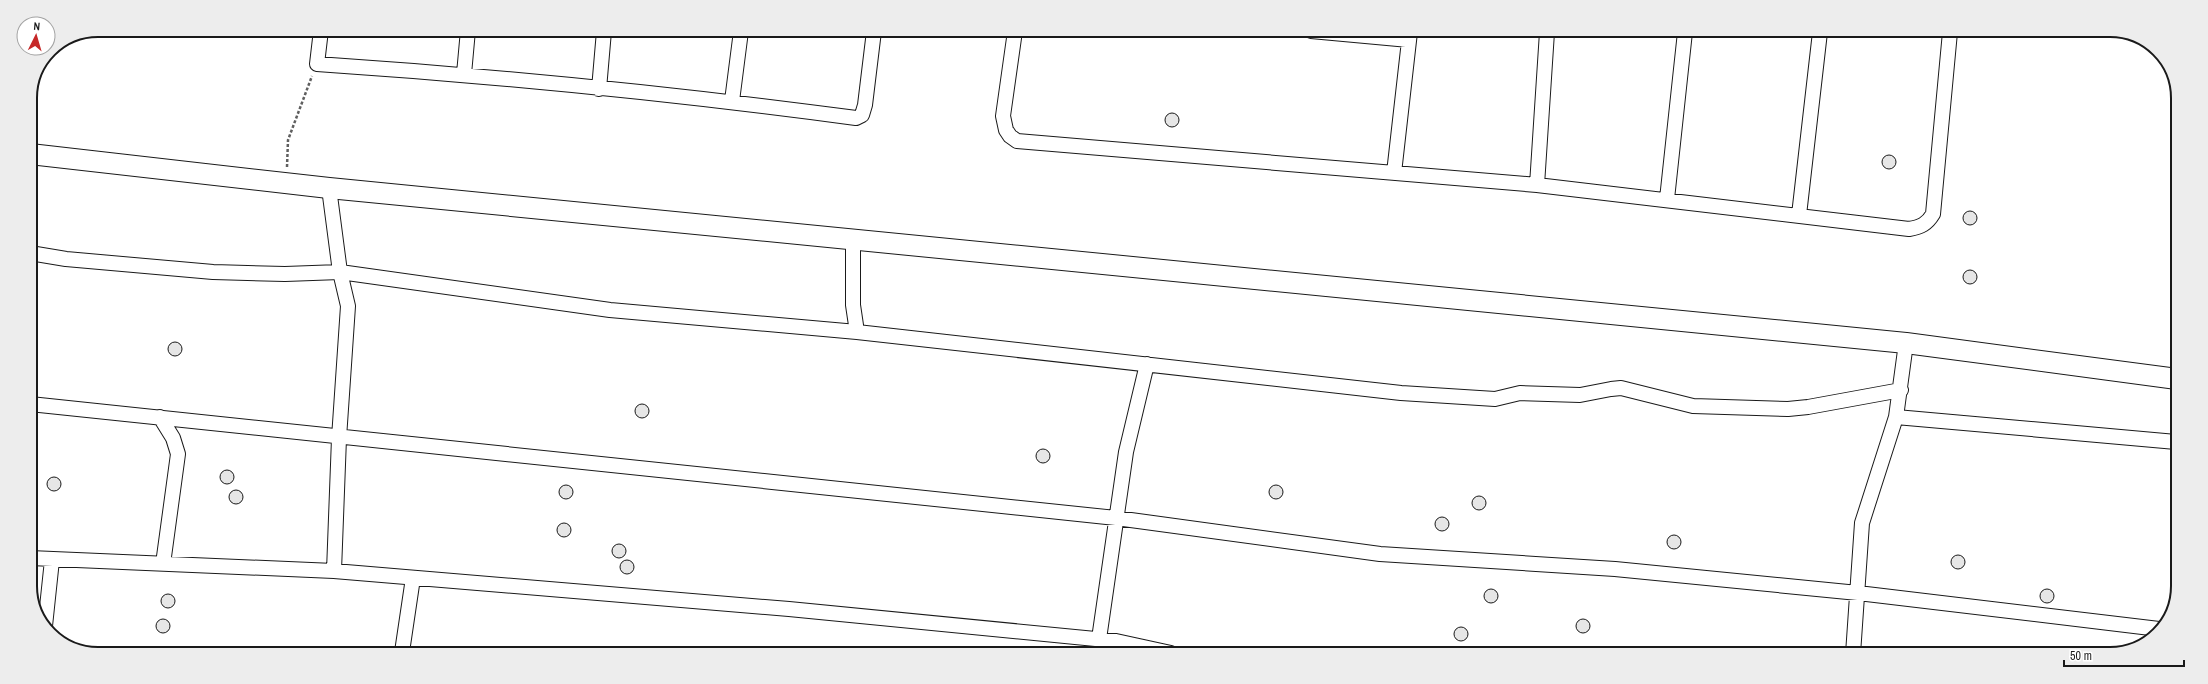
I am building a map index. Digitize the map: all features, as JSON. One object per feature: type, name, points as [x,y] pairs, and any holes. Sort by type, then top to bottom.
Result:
[{"type":"street","points":[[320,37],[317,64],[464,74],[732,102],[856,118],[862,115],[873,37]]},
{"type":"street","points":[[464,74],[467,37]]},
{"type":"street","points":[[599,89],[603,37]]},
{"type":"street","points":[[732,102],[740,37]]},
{"type":"street","points":[[1014,37],[1003,116],[1006,130],[1010,136],[1017,141],[1537,185],[1667,199],[1909,229],[1921,227],[1929,221],[1933,214],[1950,37]]},
{"type":"street","points":[[1394,173],[1409,37]]},
{"type":"street","points":[[1537,185],[1547,37]]},
{"type":"street","points":[[1667,199],[1684,37]]},
{"type":"street","points":[[1799,215],[1819,37]]},
{"type":"street","points":[[37,155],[329,188],[1906,342],[2171,378]]},
{"type":"street","points":[[329,188],[340,272],[348,306],[339,438],[334,571]]},
{"type":"street","points":[[854,240],[854,305],[857,332]]},
{"type":"street","points":[[37,254],[66,259],[213,272],[285,274],[340,272],[610,310],[857,332],[1401,393],[1495,399],[1520,393],[1580,395],[1611,388],[1621,388],[1693,406],[1788,409],[1808,407],[1901,390]]},
{"type":"street","points":[[1854,647],[1862,523],[1896,417],[1901,390],[1906,342]]},
{"type":"street","points":[[1099,639],[1126,452],[1147,364]]},
{"type":"street","points":[[37,405],[160,416],[339,438],[1116,518],[1380,554],[1615,569],[1858,593],[2153,628]]},
{"type":"street","points":[[160,416],[173,438],[178,454],[163,564]]},
{"type":"street","points":[[1896,417],[2171,442]]},
{"type":"street","points":[[37,559],[334,571],[789,609],[1099,639],[1140,647]]},
{"type":"street","points":[[46,618],[52,560]]},
{"type":"street","points":[[403,647],[413,578]]},
{"type":"path","points":[[286,183],[288,140],[317,64]]},
{"type":"building","points":[[1172,113],[1177,115],[1179,120],[1177,125],[1172,127],[1167,125],[1165,120],[1167,115]]},
{"type":"building","points":[[1889,155],[1894,157],[1896,162],[1894,167],[1889,169],[1884,167],[1882,162],[1884,157]]},
{"type":"building","points":[[1970,211],[1975,213],[1977,218],[1975,223],[1970,225],[1965,223],[1963,218],[1965,213]]},
{"type":"building","points":[[1970,270],[1975,272],[1977,277],[1975,282],[1970,284],[1965,282],[1963,277],[1965,272]]},
{"type":"building","points":[[175,342],[180,344],[182,349],[180,354],[175,356],[170,354],[168,349],[170,344]]},
{"type":"building","points":[[642,404],[647,406],[649,411],[647,416],[642,418],[637,416],[635,411],[637,406]]},
{"type":"building","points":[[1043,449],[1048,451],[1050,456],[1048,461],[1043,463],[1038,461],[1036,456],[1038,451]]},
{"type":"building","points":[[227,470],[232,472],[234,477],[232,482],[227,484],[222,482],[220,477],[222,472]]},
{"type":"building","points":[[54,477],[59,479],[61,484],[59,489],[54,491],[49,489],[47,484],[49,479]]},
{"type":"building","points":[[566,485],[571,487],[573,492],[571,497],[566,499],[561,497],[559,492],[561,487]]},
{"type":"building","points":[[1276,485],[1281,487],[1283,492],[1281,497],[1276,499],[1271,497],[1269,492],[1271,487]]},
{"type":"building","points":[[236,490],[241,492],[243,497],[241,502],[236,504],[231,502],[229,497],[231,492]]},
{"type":"building","points":[[1479,496],[1484,498],[1486,503],[1484,508],[1479,510],[1474,508],[1472,503],[1474,498]]},
{"type":"building","points":[[1442,517],[1447,519],[1449,524],[1447,529],[1442,531],[1437,529],[1435,524],[1437,519]]},
{"type":"building","points":[[564,523],[569,525],[571,530],[569,535],[564,537],[559,535],[557,530],[559,525]]},
{"type":"building","points":[[1674,535],[1679,537],[1681,542],[1679,547],[1674,549],[1669,547],[1667,542],[1669,537]]},
{"type":"building","points":[[619,544],[624,546],[626,551],[624,556],[619,558],[614,556],[612,551],[614,546]]},
{"type":"building","points":[[1958,555],[1963,557],[1965,562],[1963,567],[1958,569],[1953,567],[1951,562],[1953,557]]},
{"type":"building","points":[[627,560],[632,562],[634,567],[632,572],[627,574],[622,572],[620,567],[622,562]]},
{"type":"building","points":[[1491,589],[1496,591],[1498,596],[1496,601],[1491,603],[1486,601],[1484,596],[1486,591]]},
{"type":"building","points":[[2047,589],[2052,591],[2054,596],[2052,601],[2047,603],[2042,601],[2040,596],[2042,591]]},
{"type":"building","points":[[168,594],[173,596],[175,601],[173,606],[168,608],[163,606],[161,601],[163,596]]},
{"type":"building","points":[[163,619],[168,621],[170,626],[168,631],[163,633],[158,631],[156,626],[158,621]]},
{"type":"building","points":[[1583,619],[1588,621],[1590,626],[1588,631],[1583,633],[1578,631],[1576,626],[1578,621]]},
{"type":"building","points":[[1461,627],[1466,629],[1468,634],[1466,639],[1461,641],[1456,639],[1454,634],[1456,629]]}]
